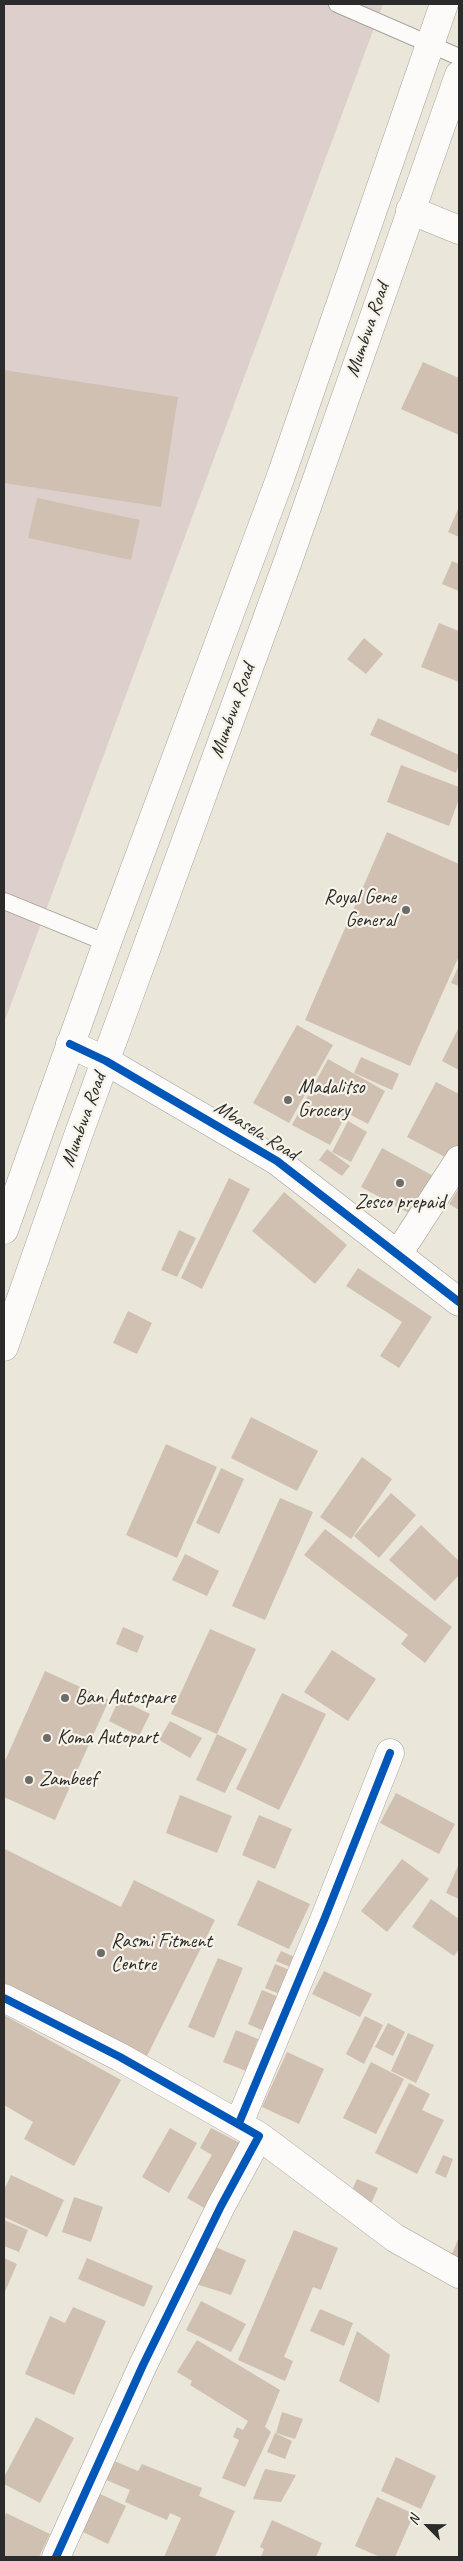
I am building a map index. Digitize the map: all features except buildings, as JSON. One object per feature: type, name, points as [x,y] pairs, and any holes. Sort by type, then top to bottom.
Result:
[{"type":"main road","name":"Mumbwa Road","points":[[4,1230],[106,943],[281,476],[428,45],[444,4]]},
{"type":"main road","name":"Mumbwa Road","points":[[4,1347],[288,561],[459,75]]},
{"type":"main road","points":[[410,210],[459,230]]},
{"type":"main road","name":"Mbasela Road","points":[[70,1044],[106,1061],[277,1161],[459,1302]]},
{"type":"main road","points":[[398,1254],[459,1160]]},
{"type":"main road","points":[[56,2557],[148,2356],[221,2206],[316,1939],[390,1753]]},
{"type":"main road","points":[[4,1998],[112,2053],[249,2129],[395,2238],[459,2274]]},
{"type":"lane","points":[[337,4],[459,57]]},
{"type":"lane","points":[[4,901],[106,943]]},
{"type":"shaded area","points":[[4,4],[383,4],[4,1023]]},
{"type":"cycle path","points":[[70,1044],[106,1061],[277,1161],[459,1302]]},
{"type":"cycle path","points":[[239,2123],[324,1920],[390,1753]]},
{"type":"cycle path","points":[[4,1998],[120,2057],[259,2136],[221,2206],[143,2365],[56,2557]]},
{"type":"place","name":"Royal Gene General","points":[[406,910]]},
{"type":"place","name":"Madalitso Grocery","points":[[288,1100]]},
{"type":"place","name":"Zesco prepaid","points":[[400,1183]]},
{"type":"place","name":"Ban Autospare","points":[[65,1698]]},
{"type":"place","name":"Koma Autopart","points":[[47,1738]]},
{"type":"place","name":"Zambeef","points":[[29,1780]]},
{"type":"place","name":"Rasmi Fitment Centre","points":[[101,1953]]}]
